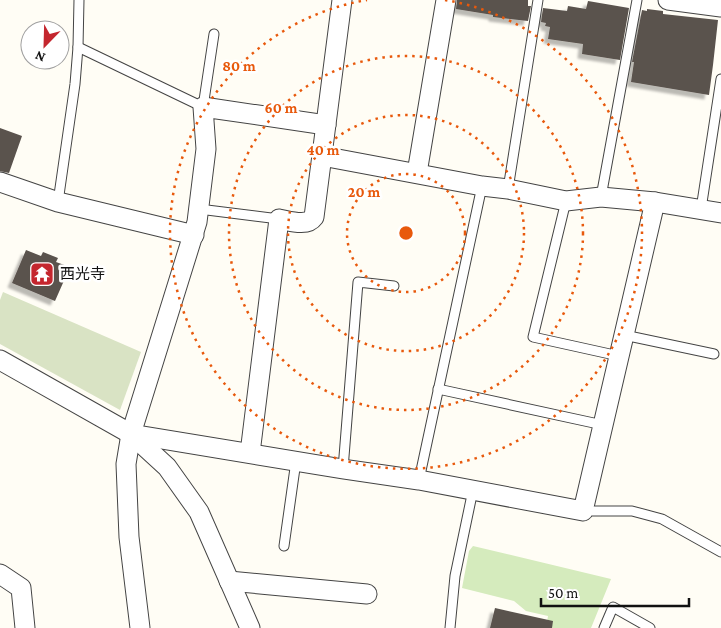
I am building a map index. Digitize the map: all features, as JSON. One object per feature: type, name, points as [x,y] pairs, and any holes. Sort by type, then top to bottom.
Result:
[{"type":"street","points":[[250,453],[279,219],[306,223],[311,222],[314,217],[342,0]]},
{"type":"street","points":[[417,173],[446,0]]},
{"type":"street","points":[[668,0],[721,7]]},
{"type":"street","points":[[140,628],[129,537],[126,464],[131,434],[194,235],[206,149],[203,107],[326,125]]},
{"type":"street","points":[[322,156],[566,201],[601,196],[655,202],[721,213]]},
{"type":"street","points":[[0,182],[58,202],[194,235]]},
{"type":"street","points":[[131,434],[419,480],[583,511],[655,202]]},
{"type":"street","points":[[0,360],[131,434],[167,467],[199,512],[250,628]]},
{"type":"street","points":[[0,574],[21,588],[25,628]]},
{"type":"street","points":[[229,581],[367,594]]},
{"type":"lane","points":[[58,202],[74,84],[80,0]]},
{"type":"lane","points":[[508,189],[538,0]]},
{"type":"lane","points":[[601,196],[637,0]]},
{"type":"lane","points":[[78,47],[203,107],[214,34]]},
{"type":"lane","points":[[701,209],[721,79]]},
{"type":"lane","points":[[419,480],[482,186]]},
{"type":"lane","points":[[566,201],[533,336],[619,356]]},
{"type":"lane","points":[[199,209],[279,219]]},
{"type":"lane","points":[[343,468],[358,282],[394,286]]},
{"type":"lane","points":[[624,335],[714,354]]},
{"type":"lane","points":[[438,390],[603,425]]},
{"type":"lane","points":[[284,546],[296,461]]},
{"type":"lane","points":[[450,628],[455,576],[473,490]]},
{"type":"lane","points":[[583,511],[632,512],[662,519],[721,552]]},
{"type":"lane","points":[[604,628],[614,607],[650,628]]},
{"type":"green space","points":[[3,292],[141,352],[120,410],[0,344],[0,300]]},
{"type":"green space","points":[[473,546],[611,579],[591,628],[546,628],[548,616],[526,611],[514,601],[462,588],[469,551]]},
{"type":"building","points":[[457,0],[528,0],[528,6],[531,6],[528,21],[493,17],[493,15],[456,9]]},
{"type":"building","points":[[588,1],[629,8],[620,60],[582,54],[583,44],[548,39],[550,27],[545,26],[546,23],[541,22],[543,8],[567,11],[568,6],[586,9]]},
{"type":"building","points":[[647,9],[663,11],[663,14],[718,20],[709,95],[631,82],[634,62],[632,62],[642,10],[647,11]]},
{"type":"building","points":[[0,128],[22,136],[9,173],[0,171]]},
{"type":"building","points":[[26,250],[41,256],[43,252],[58,258],[56,262],[70,267],[55,301],[12,283]]},
{"type":"building","points":[[495,608],[553,621],[552,628],[490,628]]},
{"type":"place","name":"西光寺","points":[[42,274]]}]
